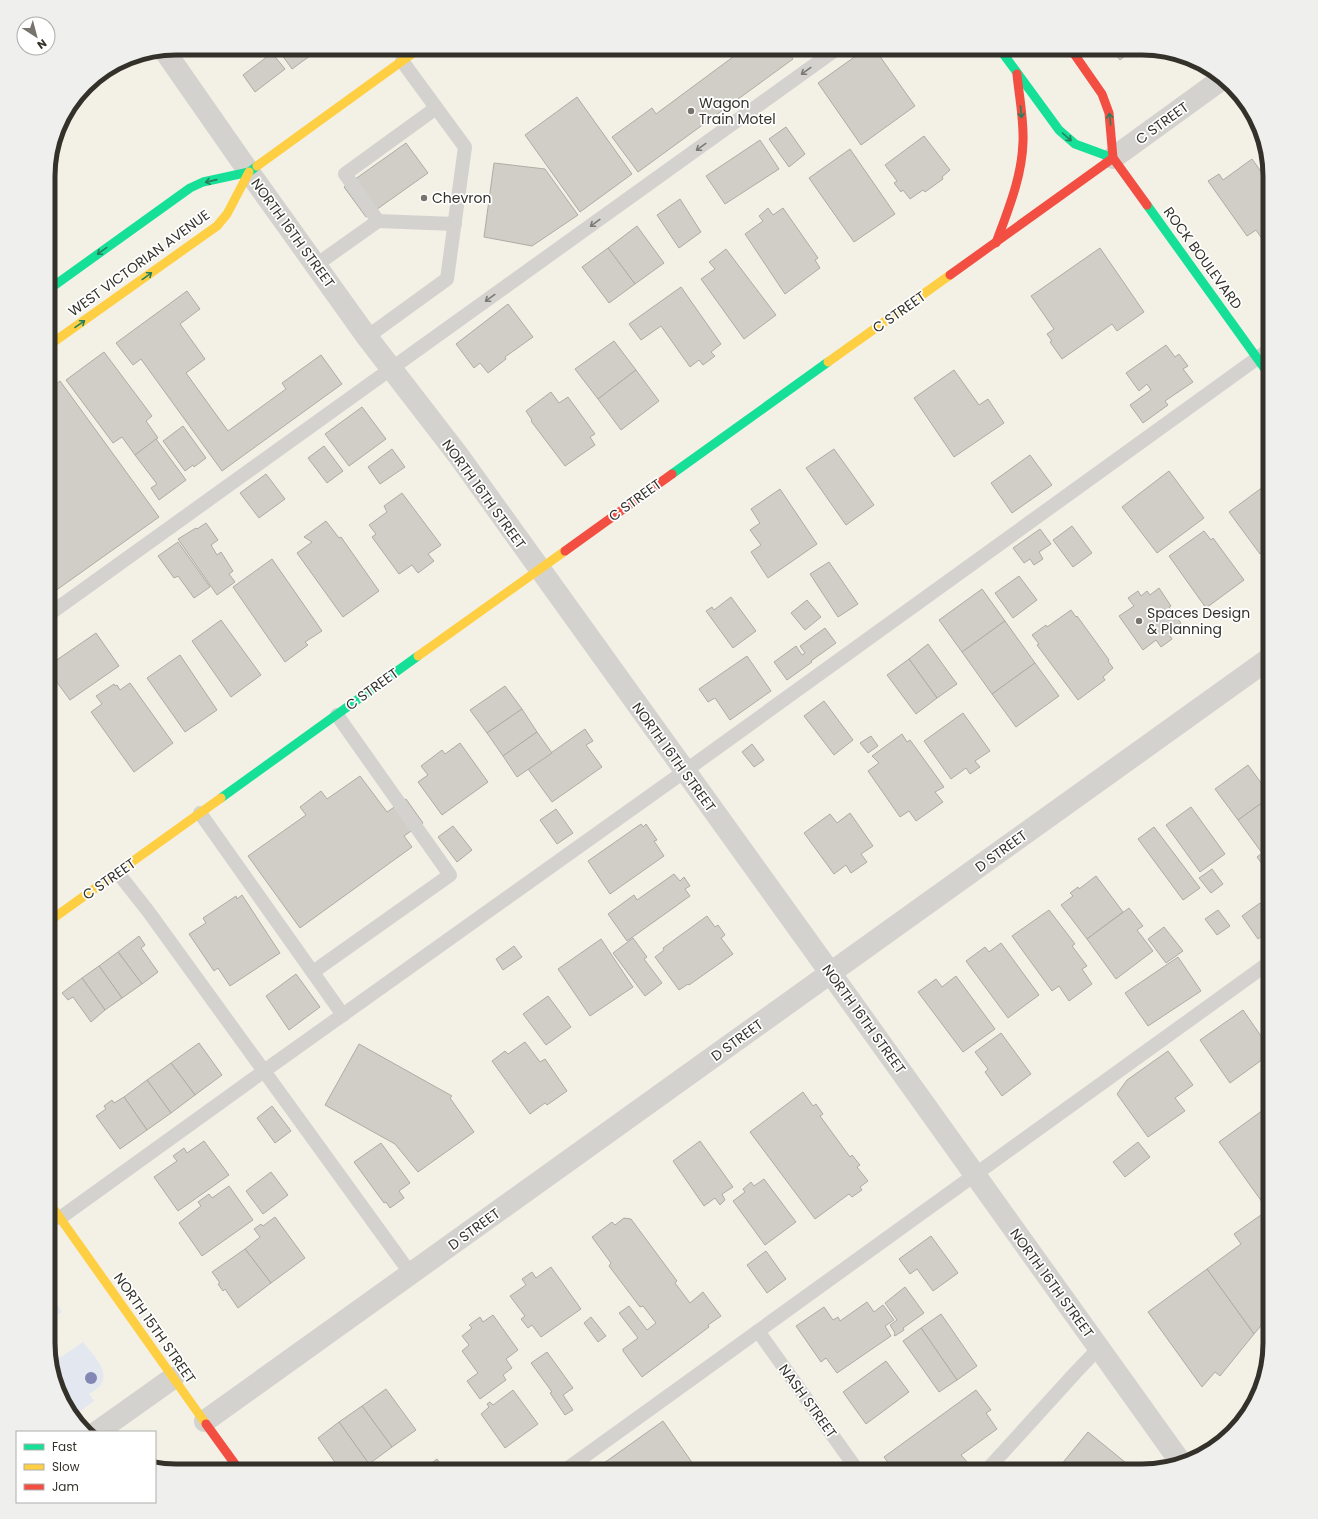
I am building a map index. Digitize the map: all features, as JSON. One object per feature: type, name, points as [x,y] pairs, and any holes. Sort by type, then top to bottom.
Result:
[{"type":"street","name":"NORTH 16TH STREET","points":[[168,55],[367,337],[458,455],[1178,1459]]},
{"type":"street","name":"WEST VICTORIAN AVENUE","points":[[55,285],[190,188],[203,182],[249,172],[410,55]]},
{"type":"street","points":[[1004,55],[1059,130],[1075,144],[1113,158],[1109,113],[1102,94],[1075,55]]},
{"type":"street","points":[[996,243],[1014,192],[1023,142],[1017,74]]},
{"type":"street","name":"C STREET","points":[[55,917],[996,243],[1218,82]]},
{"type":"street","name":"ROCK BOULEVARD","points":[[1113,158],[1263,366]]},
{"type":"street","name":"WEST VICTORIAN AVENUE","points":[[55,341],[217,226],[227,214],[249,172]]},
{"type":"street","name":"D STREET","points":[[205,1421],[1263,663]]},
{"type":"street","name":"NORTH 15TH STREET","points":[[55,1211],[235,1464]]},
{"type":"street","points":[[98,1431],[173,1378]]},
{"type":"lane","points":[[55,610],[828,55]]},
{"type":"lane","points":[[367,337],[447,279],[465,147],[402,61]]},
{"type":"lane","points":[[378,221],[345,174],[436,108]]},
{"type":"lane","points":[[316,265],[378,221],[454,224]]},
{"type":"lane","points":[[60,1218],[685,771],[1263,354]]},
{"type":"lane","points":[[313,972],[450,875],[337,715]]},
{"type":"lane","points":[[200,813],[343,1015]]},
{"type":"lane","points":[[118,873],[148,911],[411,1274]]},
{"type":"lane","points":[[579,1464],[758,1331],[975,1175],[1263,972]]},
{"type":"lane","name":"NASH STREET","points":[[758,1331],[853,1464]]},
{"type":"lane","points":[[992,1464],[1099,1348]]},
{"type":"shaded area","points":[[55,1302],[62,1312],[55,1316]]},
{"type":"shaded area","points":[[83,1342],[102,1369],[104,1375],[103,1381],[100,1386],[89,1394],[94,1401],[77,1413],[71,1404],[61,1382],[56,1360]]},
{"type":"building","points":[[269,55],[274,55],[285,69],[255,92],[243,75]]},
{"type":"building","points":[[282,55],[311,55],[292,69]]},
{"type":"building","name":"Wagon Train Motel","points":[[736,55],[790,55],[793,59],[638,172],[612,137],[652,108],[656,114]]},
{"type":"building","points":[[857,55],[879,55],[915,106],[861,145],[818,83]]},
{"type":"building","points":[[1116,55],[1126,55],[1120,60]]},
{"type":"building","points":[[577,97],[632,174],[580,212],[525,135]]},
{"type":"building","points":[[786,127],[805,154],[789,167],[769,139]]},
{"type":"building","points":[[924,136],[950,170],[942,177],[943,179],[925,192],[923,190],[910,199],[903,190],[901,192],[894,183],[897,181],[885,165]]},
{"type":"building","points":[[760,140],[779,169],[725,204],[706,176]]},
{"type":"building","points":[[406,143],[428,173],[366,217],[344,187]]},
{"type":"building","points":[[850,149],[895,214],[854,242],[809,178]]},
{"type":"building","points":[[1252,159],[1263,174],[1263,240],[1256,230],[1247,236],[1208,181],[1219,174],[1223,180]]},
{"type":"building","points":[[494,163],[545,169],[578,215],[532,246],[484,237]]},
{"type":"building","points":[[680,199],[701,232],[679,248],[657,215]]},
{"type":"building","points":[[768,208],[773,215],[783,208],[818,258],[815,260],[820,268],[785,294],[745,234],[763,221],[759,216]]},
{"type":"building","points":[[637,226],[664,263],[635,284],[608,248]]},
{"type":"building","points":[[608,248],[635,284],[609,303],[582,267]]},
{"type":"building","points":[[1100,248],[1144,312],[1117,331],[1112,324],[1062,359],[1050,342],[1052,341],[1047,334],[1054,329],[1031,296]]},
{"type":"building","points":[[726,249],[776,315],[744,339],[701,279],[715,269],[709,262]]},
{"type":"building","points":[[681,287],[721,344],[711,352],[715,356],[703,365],[699,360],[690,367],[661,326],[641,340],[629,324]]},
{"type":"building","points":[[187,291],[200,309],[180,324],[205,359],[186,373],[228,431],[286,389],[282,383],[321,355],[342,384],[222,471],[141,359],[133,365],[116,343]]},
{"type":"building","points":[[508,304],[533,337],[505,357],[506,359],[488,373],[480,363],[474,368],[456,344]]},
{"type":"building","points":[[614,341],[636,370],[598,399],[575,369]]},
{"type":"building","points":[[1166,345],[1175,357],[1179,354],[1188,366],[1183,369],[1193,382],[1165,401],[1168,405],[1143,423],[1130,405],[1151,390],[1147,384],[1139,391],[1126,373]]},
{"type":"building","points":[[104,352],[152,416],[146,421],[158,438],[135,455],[122,437],[113,443],[66,380]]},
{"type":"building","points":[[636,370],[659,401],[621,430],[598,399]]},
{"type":"building","points":[[954,370],[979,405],[988,399],[1004,423],[954,457],[914,398]]},
{"type":"building","points":[[60,381],[159,517],[55,591],[55,385]]},
{"type":"building","points":[[551,392],[559,403],[568,397],[595,434],[590,437],[595,445],[565,466],[531,421],[532,420],[526,411]]},
{"type":"building","points":[[362,407],[386,439],[349,466],[325,434]]},
{"type":"building","points":[[183,426],[206,458],[194,467],[193,465],[185,471],[163,441]]},
{"type":"building","points":[[156,439],[186,480],[159,500],[151,488],[157,484],[135,455]]},
{"type":"building","points":[[324,446],[343,471],[327,483],[308,458]]},
{"type":"building","points":[[392,449],[405,467],[380,484],[368,467]]},
{"type":"building","points":[[834,449],[874,505],[846,525],[806,468]]},
{"type":"building","points":[[1030,455],[1052,485],[1012,513],[991,483]]},
{"type":"building","points":[[1169,471],[1204,518],[1157,553],[1122,507]]},
{"type":"building","points":[[266,474],[285,499],[259,518],[240,493]]},
{"type":"building","points":[[1263,487],[1263,552],[1260,554],[1229,512]]},
{"type":"building","points":[[780,489],[817,544],[768,578],[751,552],[761,545],[750,530],[760,523],[751,509]]},
{"type":"building","points":[[402,493],[441,545],[428,554],[434,561],[418,573],[412,565],[399,574],[372,537],[376,534],[369,525],[387,512],[384,506]]},
{"type":"building","points":[[326,521],[339,538],[341,537],[379,591],[343,617],[297,553],[312,542],[304,537]]},
{"type":"building","points":[[206,523],[218,540],[211,545],[217,555],[221,552],[233,571],[229,574],[235,582],[217,595],[178,539]]},
{"type":"building","points":[[1072,526],[1092,553],[1073,567],[1053,540]]},
{"type":"building","points":[[1040,529],[1051,544],[1039,552],[1043,559],[1034,565],[1030,559],[1024,563],[1013,548]]},
{"type":"building","points":[[1204,531],[1211,540],[1213,538],[1244,580],[1206,608],[1169,556]]},
{"type":"building","points":[[178,542],[210,587],[194,598],[178,576],[174,578],[158,556]]},
{"type":"building","points":[[272,559],[322,631],[305,642],[308,645],[285,662],[233,587]]},
{"type":"building","points":[[829,562],[858,604],[838,617],[810,574]]},
{"type":"building","points":[[1019,576],[1037,600],[1013,618],[995,593]]},
{"type":"building","points":[[1159,588],[1171,606],[1169,607],[1181,623],[1168,633],[1172,639],[1161,647],[1156,640],[1143,650],[1119,616],[1134,606],[1128,598],[1138,591],[1141,596],[1147,591],[1150,595]]},
{"type":"building","points":[[982,589],[1005,621],[962,652],[939,620]]},
{"type":"building","points":[[731,597],[756,631],[733,648],[706,611],[712,607],[714,610]]},
{"type":"building","points":[[807,600],[821,617],[805,630],[791,613]]},
{"type":"building","points":[[1071,610],[1109,660],[1108,661],[1113,668],[1103,677],[1105,680],[1078,700],[1037,645],[1039,644],[1032,635],[1046,625],[1047,627]]},
{"type":"building","points":[[221,620],[261,675],[231,697],[192,641]]},
{"type":"building","points":[[1005,621],[1035,663],[992,694],[962,652]]},
{"type":"building","points":[[825,628],[836,643],[787,680],[774,662],[796,646],[802,655],[805,653],[800,646]]},
{"type":"building","points":[[96,633],[119,666],[70,700],[55,680],[55,661]]},
{"type":"building","points":[[928,644],[957,684],[937,698],[909,659]]},
{"type":"building","points":[[180,655],[217,710],[185,732],[147,678]]},
{"type":"building","points":[[747,656],[771,691],[730,720],[715,698],[708,702],[699,689]]},
{"type":"building","points":[[909,659],[937,698],[916,714],[887,675]]},
{"type":"building","points":[[1035,663],[1059,696],[1016,727],[992,694]]},
{"type":"building","points":[[130,683],[173,743],[134,772],[91,712],[102,704],[96,696],[114,684],[115,686],[117,685],[120,690]]},
{"type":"building","points":[[505,686],[522,709],[487,733],[470,710]]},
{"type":"building","points":[[824,701],[853,740],[834,755],[804,716]]},
{"type":"building","points":[[522,709],[537,732],[503,756],[487,733]]},
{"type":"building","points":[[963,713],[990,751],[975,761],[980,767],[970,774],[966,768],[951,779],[924,741]]},
{"type":"building","points":[[585,729],[593,741],[586,745],[602,767],[552,802],[528,769]]},
{"type":"building","points":[[537,732],[552,753],[517,777],[503,756]]},
{"type":"building","points":[[902,734],[907,742],[910,740],[944,787],[935,792],[943,802],[916,821],[909,811],[900,817],[868,771],[879,763],[872,756]]},
{"type":"building","points":[[871,736],[878,746],[868,753],[860,743]]},
{"type":"building","points":[[460,743],[488,782],[442,815],[418,782],[428,775],[421,766],[442,750],[445,754]]},
{"type":"building","points":[[752,744],[764,760],[754,767],[742,752]]},
{"type":"building","points":[[1248,765],[1263,785],[1263,802],[1238,820],[1215,789]]},
{"type":"building","points":[[360,776],[387,812],[406,799],[423,823],[404,836],[412,847],[300,928],[248,856],[306,815],[300,807],[321,791],[327,799]]},
{"type":"building","points":[[1263,802],[1263,852],[1262,853],[1238,820]]},
{"type":"building","points":[[1191,807],[1225,854],[1200,872],[1166,825]]},
{"type":"building","points":[[556,809],[573,833],[557,844],[540,820]]},
{"type":"building","points":[[850,813],[873,846],[861,854],[867,862],[851,873],[846,865],[834,874],[804,833],[830,814],[837,823]]},
{"type":"building","points":[[641,824],[643,827],[646,824],[657,840],[654,841],[664,856],[610,894],[588,861]]},
{"type":"building","points":[[453,826],[472,850],[457,862],[438,837]]},
{"type":"building","points":[[1154,827],[1200,888],[1183,900],[1138,839]]},
{"type":"building","points":[[1263,852],[1263,865],[1257,857]]},
{"type":"building","points":[[1212,869],[1223,884],[1211,893],[1199,878]]},
{"type":"building","points":[[674,874],[680,881],[684,877],[690,886],[685,889],[690,896],[627,941],[608,914],[634,895],[637,900]]},
{"type":"building","points":[[1096,876],[1123,912],[1087,939],[1061,905],[1073,896],[1070,893],[1078,887],[1079,889]]},
{"type":"building","points":[[242,895],[280,953],[230,986],[218,968],[214,971],[189,934],[206,923],[203,918],[236,896],[237,899]]},
{"type":"building","points":[[1260,903],[1263,907],[1263,935],[1258,939],[1242,916]]},
{"type":"building","points":[[1129,908],[1143,926],[1137,930],[1153,951],[1116,979],[1087,939]]},
{"type":"building","points":[[1049,910],[1075,944],[1072,946],[1087,966],[1082,969],[1092,984],[1069,1001],[1059,986],[1052,991],[1012,936]]},
{"type":"building","points":[[1218,910],[1230,926],[1217,935],[1205,919]]},
{"type":"building","points":[[707,916],[715,927],[718,925],[725,935],[721,938],[733,954],[689,985],[688,984],[679,990],[655,957],[664,950],[663,948]]},
{"type":"building","points":[[1164,927],[1183,951],[1166,963],[1148,939]]},
{"type":"building","points":[[139,936],[145,945],[141,948],[158,972],[142,984],[118,952]]},
{"type":"building","points":[[633,938],[647,957],[644,959],[662,983],[645,996],[613,953]]},
{"type":"building","points":[[601,939],[633,987],[590,1016],[558,969]]},
{"type":"building","points":[[1001,943],[1039,995],[1008,1018],[966,961],[985,947],[989,952]]},
{"type":"building","points":[[514,946],[522,957],[503,970],[496,959]]},
{"type":"building","points":[[118,952],[142,984],[122,998],[99,966]]},
{"type":"building","points":[[1178,957],[1201,991],[1148,1026],[1125,993]]},
{"type":"building","points":[[99,966],[122,998],[105,1010],[82,978]]},
{"type":"building","points":[[296,974],[320,1007],[289,1030],[266,996]]},
{"type":"building","points":[[956,976],[995,1029],[963,1052],[918,992],[936,979],[942,987]]},
{"type":"building","points":[[82,978],[105,1010],[91,1022],[73,997],[68,1000],[62,993]]},
{"type":"building","points":[[548,996],[571,1027],[546,1045],[523,1014]]},
{"type":"building","points":[[1243,1010],[1263,1039],[1263,1059],[1230,1083],[1200,1040]]},
{"type":"building","points":[[1001,1033],[1031,1074],[1002,1096],[985,1072],[988,1069],[975,1052]]},
{"type":"building","points":[[525,1042],[540,1062],[545,1059],[567,1091],[547,1105],[545,1103],[530,1114],[492,1061],[505,1051],[508,1054]]},
{"type":"building","points":[[199,1043],[222,1075],[195,1095],[171,1063]]},
{"type":"building","points":[[359,1044],[452,1096],[450,1098],[474,1132],[418,1172],[395,1144],[325,1105]]},
{"type":"building","points":[[1168,1051],[1193,1085],[1175,1098],[1185,1111],[1148,1137],[1117,1094],[1127,1080]]},
{"type":"building","points":[[171,1063],[195,1095],[171,1113],[147,1080]]},
{"type":"building","points":[[147,1080],[171,1113],[147,1130],[124,1097]]},
{"type":"building","points":[[803,1092],[813,1106],[816,1104],[823,1114],[820,1116],[850,1157],[852,1155],[860,1165],[857,1167],[868,1181],[860,1187],[862,1190],[852,1197],[849,1194],[815,1219],[750,1132]]},
{"type":"building","points":[[124,1097],[147,1130],[120,1149],[96,1116],[106,1109],[104,1106],[112,1100],[114,1103]]},
{"type":"building","points":[[272,1106],[291,1131],[275,1143],[257,1118]]},
{"type":"building","points":[[1263,1110],[1263,1197],[1260,1199],[1219,1142]]},
{"type":"building","points":[[204,1141],[229,1175],[178,1211],[154,1177],[177,1161],[173,1156],[184,1148],[187,1153]]},
{"type":"building","points":[[700,1141],[733,1187],[722,1194],[725,1200],[720,1205],[715,1198],[704,1206],[673,1161]]},
{"type":"building","points":[[1138,1142],[1150,1157],[1125,1177],[1113,1162]]},
{"type":"building","points":[[381,1143],[410,1183],[399,1191],[404,1198],[390,1208],[386,1202],[384,1203],[354,1162]]},
{"type":"building","points":[[271,1172],[288,1195],[263,1214],[246,1191]]},
{"type":"building","points":[[764,1179],[796,1222],[765,1245],[733,1201],[745,1192],[743,1189],[751,1182],[754,1186]]},
{"type":"building","points":[[229,1186],[253,1220],[202,1256],[179,1223],[201,1206],[198,1202],[209,1194],[212,1198]]},
{"type":"building","points":[[1263,1214],[1263,1323],[1254,1334],[1207,1269],[1241,1244],[1234,1234]]},
{"type":"building","points":[[275,1217],[305,1258],[271,1283],[245,1249],[260,1237],[254,1229],[261,1224],[263,1226]]},
{"type":"building","points":[[624,1218],[631,1219],[677,1281],[675,1283],[690,1303],[703,1292],[721,1316],[708,1325],[709,1327],[642,1377],[623,1351],[623,1349],[638,1338],[619,1313],[629,1306],[647,1330],[656,1323],[643,1306],[640,1307],[609,1266],[611,1263],[592,1237],[612,1222],[615,1225]]},
{"type":"building","points":[[931,1236],[958,1273],[933,1291],[917,1269],[910,1274],[899,1259]]},
{"type":"building","points":[[245,1249],[271,1283],[238,1308],[225,1289],[223,1291],[218,1284],[220,1283],[212,1272]]},
{"type":"building","points":[[766,1251],[786,1279],[767,1293],[747,1265]]},
{"type":"building","points":[[551,1267],[581,1309],[541,1337],[532,1325],[528,1328],[521,1319],[525,1316],[510,1296],[526,1285],[522,1279],[532,1272],[536,1278]]},
{"type":"building","points":[[1207,1269],[1254,1334],[1220,1376],[1215,1372],[1202,1387],[1148,1312]]},
{"type":"building","points":[[905,1287],[924,1313],[903,1328],[904,1330],[895,1336],[895,1333],[890,1325],[897,1320],[885,1303]]},
{"type":"building","points":[[867,1302],[874,1312],[883,1305],[894,1320],[885,1326],[891,1336],[837,1373],[826,1358],[821,1362],[796,1326],[824,1307],[833,1320],[838,1317],[840,1321]]},
{"type":"building","points":[[941,1314],[977,1366],[957,1380],[921,1328]]},
{"type":"building","points":[[493,1315],[518,1350],[506,1359],[512,1368],[503,1375],[506,1380],[480,1399],[467,1381],[478,1373],[462,1351],[469,1345],[462,1336],[472,1328],[469,1325],[480,1317],[483,1322]]},
{"type":"building","points":[[591,1317],[606,1336],[598,1342],[584,1323]]},
{"type":"building","points":[[921,1328],[957,1380],[939,1392],[903,1341]]},
{"type":"building","points":[[547,1352],[573,1388],[563,1395],[573,1410],[565,1415],[550,1393],[552,1392],[531,1363]]},
{"type":"building","points":[[886,1361],[909,1392],[866,1424],[843,1392]]},
{"type":"building","points":[[386,1389],[416,1430],[392,1447],[362,1406]]},
{"type":"building","points":[[513,1390],[538,1424],[505,1448],[481,1414],[489,1407],[487,1404],[490,1402],[493,1405]]},
{"type":"building","points":[[976,1390],[991,1410],[986,1413],[997,1429],[961,1455],[968,1463],[966,1464],[889,1464],[884,1457]]},
{"type":"building","points":[[362,1406],[392,1447],[369,1464],[339,1422]]},
{"type":"building","points":[[663,1421],[693,1464],[605,1464],[604,1463]]},
{"type":"building","points":[[339,1422],[369,1464],[336,1464],[318,1438]]},
{"type":"building","points":[[1088,1432],[1127,1464],[1062,1464]]},
{"type":"building","points":[[437,1459],[440,1464],[430,1464]]},
{"type":"traffic: fast","points":[[1004,55],[1059,130],[1075,144],[1113,158]]},
{"type":"traffic: fast","points":[[55,285],[190,188],[203,182],[249,172],[257,166]]},
{"type":"traffic: fast","points":[[1147,205],[1263,366]]},
{"type":"traffic: fast","points":[[672,474],[828,362]]},
{"type":"traffic: fast","points":[[221,798],[418,656]]},
{"type":"traffic: slow","points":[[257,166],[410,55]]},
{"type":"traffic: slow","points":[[55,341],[217,226],[227,214],[249,172]]},
{"type":"traffic: slow","points":[[828,362],[950,275]]},
{"type":"traffic: slow","points":[[418,656],[565,551]]},
{"type":"traffic: slow","points":[[55,917],[221,798]]},
{"type":"traffic: slow","points":[[55,1211],[206,1424]]},
{"type":"traffic: jam","points":[[1075,55],[1102,94],[1109,113],[1113,158],[1147,205]]},
{"type":"traffic: jam","points":[[996,243],[1014,193],[1022,155],[1023,125],[1017,74]]},
{"type":"traffic: jam","points":[[950,275],[1113,158]]},
{"type":"traffic: jam","points":[[565,551],[672,474]]},
{"type":"traffic: jam","points":[[206,1424],[235,1464]]},
{"type":"place","name":"Wagon Train Motel","points":[[691,111]]},
{"type":"place","name":"Chevron","points":[[424,198]]},
{"type":"place","name":"Spaces Design & Planning","points":[[1139,621]]}]
